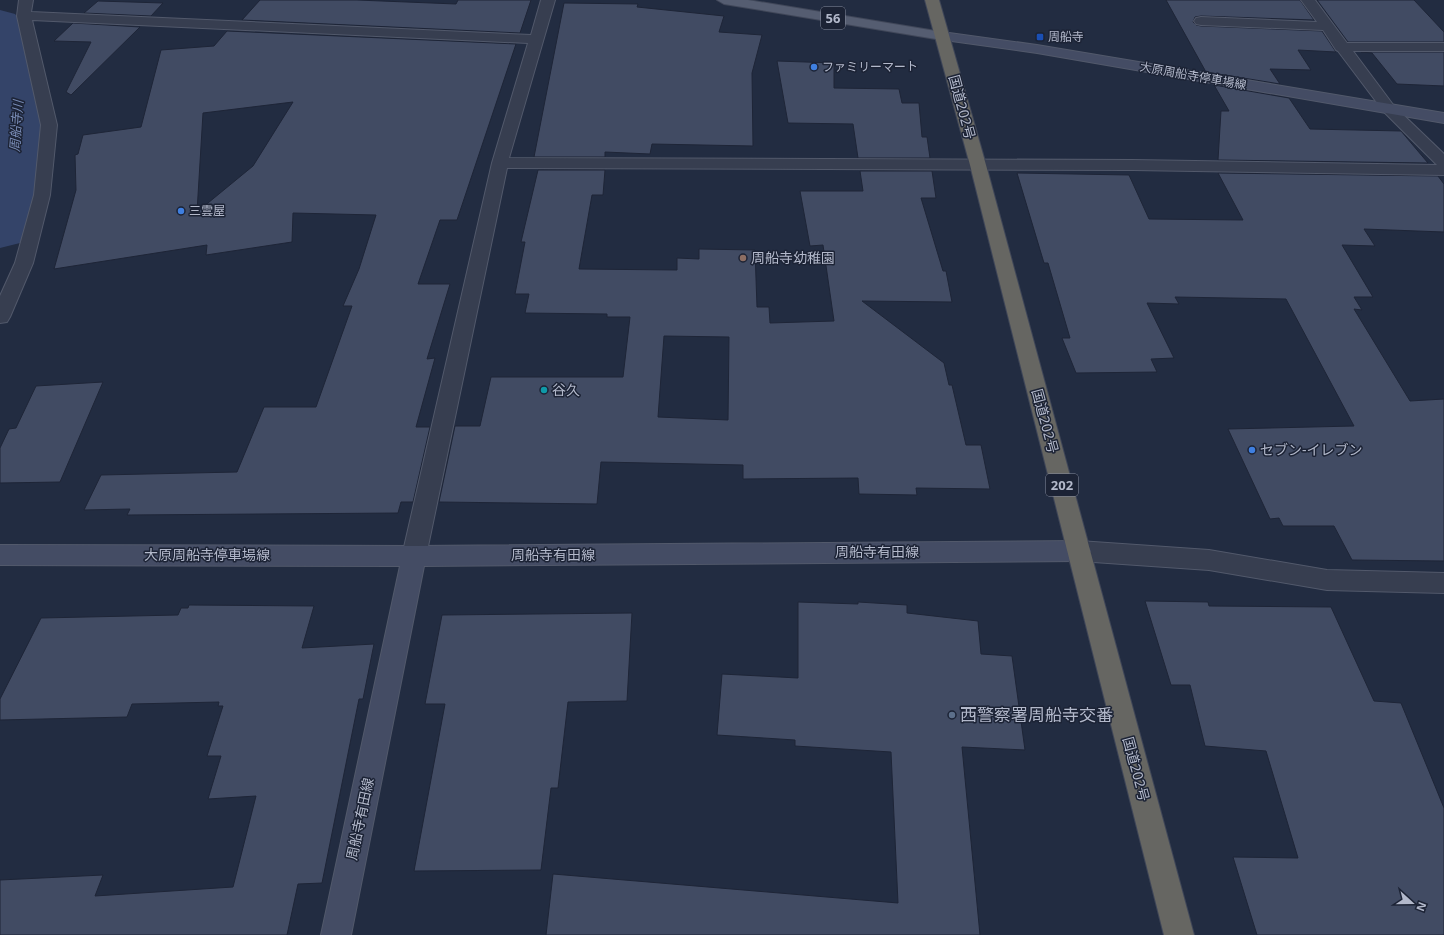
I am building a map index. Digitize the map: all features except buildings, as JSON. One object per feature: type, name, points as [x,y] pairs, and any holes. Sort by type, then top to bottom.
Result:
[{"type":"highway","name":"国道202号","points":[[932,0],[978,165],[1179,935]]},
{"type":"main road","name":"56","points":[[724,0],[942,36]]},
{"type":"main road","name":"大原周船寺停車場線","points":[[942,36],[1038,49],[1444,118]]},
{"type":"main road","name":"周船寺有田線","points":[[336,935],[414,556],[1079,551]]},
{"type":"main road","name":"大原周船寺停車場線","points":[[0,555],[414,556]]},
{"type":"street","points":[[0,317],[24,263],[42,195],[50,125],[24,16],[26,0]]},
{"type":"street","points":[[414,556],[500,163],[548,0]]},
{"type":"street","points":[[1308,0],[1341,47],[1389,109],[1444,163]]},
{"type":"street","points":[[24,16],[536,39]]},
{"type":"street","points":[[1200,21],[1326,26]]},
{"type":"street","points":[[1341,47],[1444,47]]},
{"type":"street","points":[[500,163],[978,165],[1444,170]]},
{"type":"street","points":[[1079,551],[1209,560],[1327,580],[1444,583]]},
{"type":"waterway","name":"周船寺川","points":[[0,23],[3,39],[20,80],[11,200],[0,231]]},
{"type":"place","name":"周船寺","points":[[1040,37]]},
{"type":"place","name":"ファミリーマート","points":[[814,67]]},
{"type":"place","name":"三雲屋","points":[[181,211]]},
{"type":"place","name":"周船寺幼稚園","points":[[743,258]]},
{"type":"place","name":"谷久","points":[[544,390]]},
{"type":"place","name":"セブン-イレブン","points":[[1252,450]]},
{"type":"place","name":"西警察署周船寺交番","points":[[952,715]]}]
